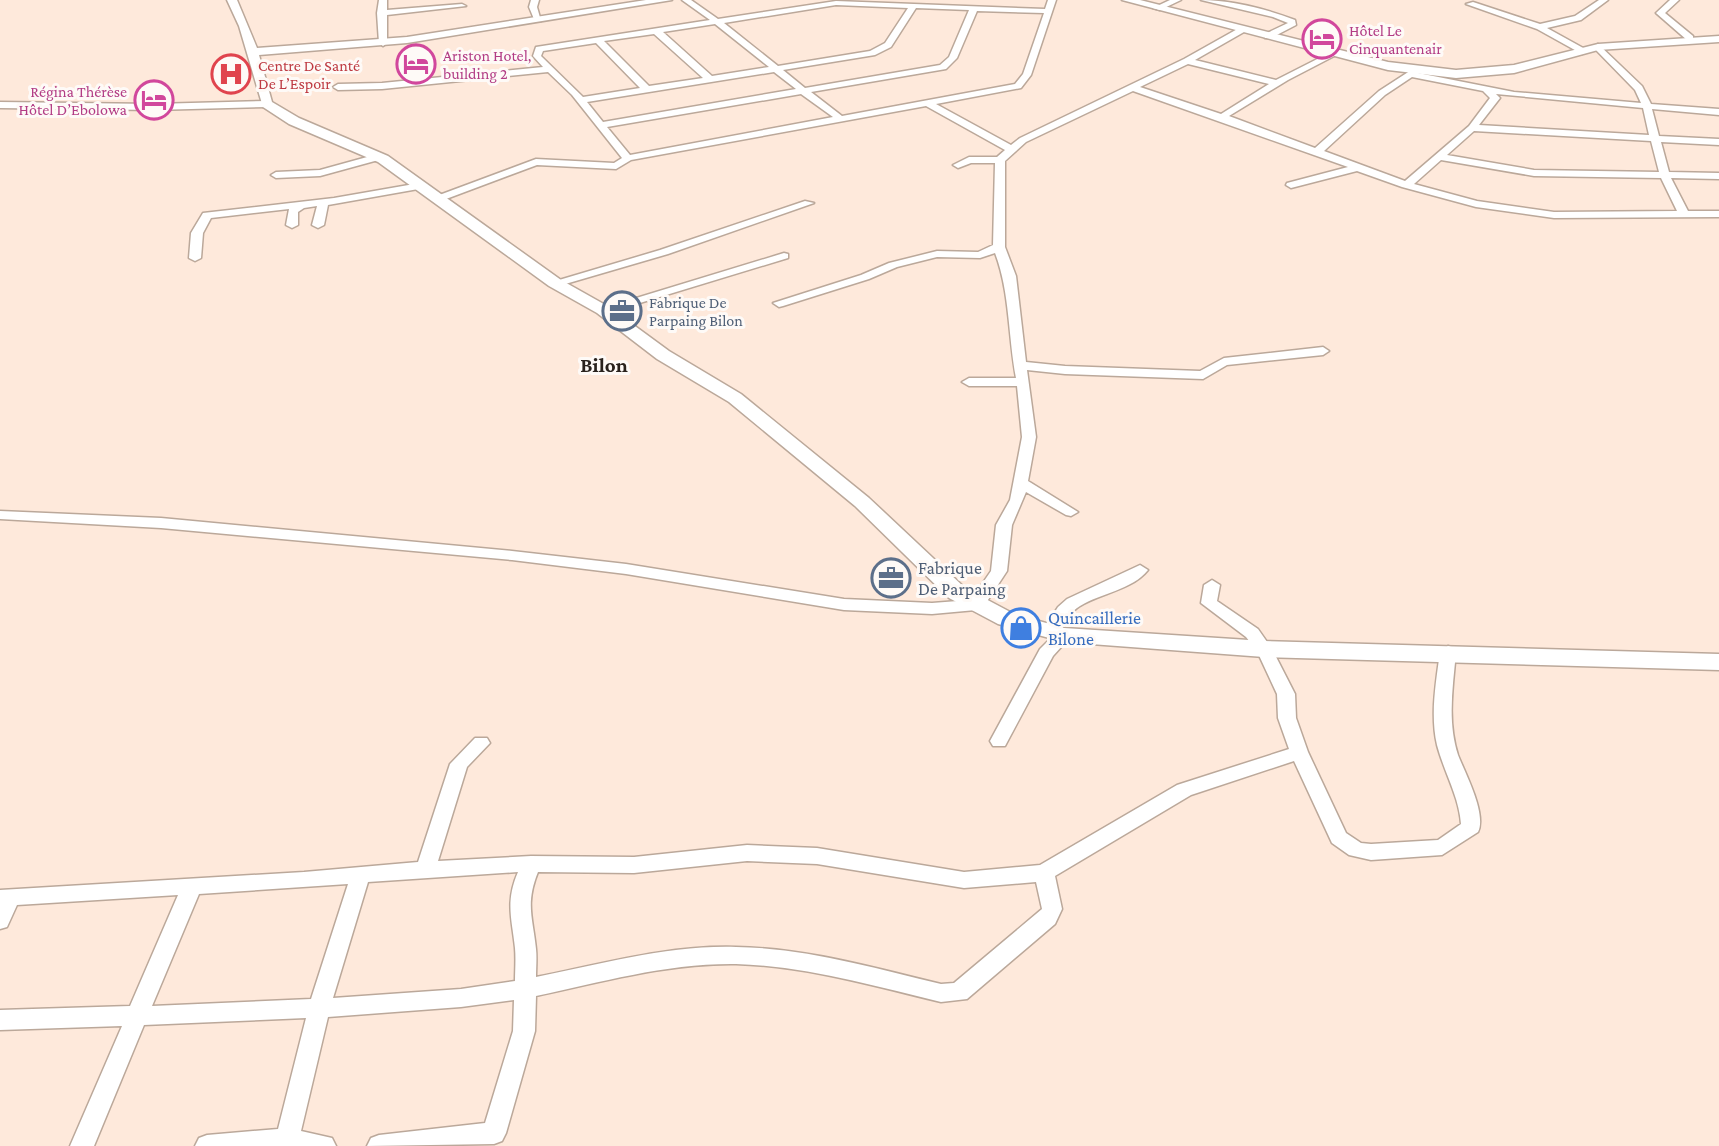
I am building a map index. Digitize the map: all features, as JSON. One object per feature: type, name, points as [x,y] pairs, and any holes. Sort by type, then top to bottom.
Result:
[{"type":"main road","points":[[232,0],[245,24],[255,52],[267,104],[294,121],[378,157],[555,283],[603,310],[663,355],[735,398],[862,502],[957,593],[1006,619],[1057,632],[1265,649],[1448,652],[1719,662]]},
{"type":"main road","points":[[255,52],[383,43],[667,0]]},
{"type":"main road","points":[[1126,0],[1414,72],[1482,73],[1514,69],[1598,47],[1689,38],[1719,39]]},
{"type":"street","points":[[383,0],[383,43]]},
{"type":"street","points":[[535,0],[533,7],[538,19]]},
{"type":"street","points":[[687,0],[717,20],[773,69],[841,119]]},
{"type":"street","points":[[438,199],[536,162],[612,166],[628,158],[1022,84],[1052,0]]},
{"type":"street","points":[[1157,8],[1177,0]]},
{"type":"street","points":[[1205,0],[1292,22],[1268,36]]},
{"type":"street","points":[[1540,27],[1578,18],[1604,0]]},
{"type":"street","points":[[1675,0],[1660,13],[1689,38]]},
{"type":"street","points":[[628,158],[611,142],[603,125],[581,100],[537,55],[539,49],[835,3],[1047,11]]},
{"type":"street","points":[[1470,4],[1540,27],[1582,51]]},
{"type":"street","points":[[581,100],[883,49],[914,5]]},
{"type":"street","points":[[382,13],[462,6]]},
{"type":"street","points":[[603,125],[943,67],[953,58],[974,8]]},
{"type":"street","points":[[655,30],[711,80]]},
{"type":"street","points":[[0,515],[169,521],[440,548],[628,569],[825,604],[934,611],[976,605],[999,571],[1004,526],[1017,500],[1029,437],[1010,276],[999,247],[1000,160],[1011,149],[1187,61],[1241,30]]},
{"type":"street","points":[[597,39],[647,90]]},
{"type":"street","points":[[1598,47],[1639,88],[1646,104],[1652,137],[1665,176],[1684,214]]},
{"type":"street","points":[[1222,117],[1277,83],[1336,53]]},
{"type":"street","points":[[1187,61],[1277,83]]},
{"type":"street","points":[[338,87],[382,86],[549,69]]},
{"type":"street","points":[[1318,151],[1382,93],[1414,72],[1491,95],[1646,104],[1719,112]]},
{"type":"street","points":[[1131,87],[1441,196],[1522,212],[1719,214]]},
{"type":"street","points":[[1406,184],[1472,128],[1491,95]]},
{"type":"street","points":[[928,103],[1011,149]]},
{"type":"street","points":[[0,105],[154,107],[267,104]]},
{"type":"street","points":[[1472,128],[1719,142]]},
{"type":"street","points":[[1437,156],[1534,173],[1719,176]]},
{"type":"street","points":[[276,176],[320,173],[378,157]]},
{"type":"street","points":[[958,165],[969,160],[1000,160]]},
{"type":"street","points":[[1291,185],[1359,167]]},
{"type":"street","points":[[195,258],[197,233],[207,215],[323,202],[420,186]]},
{"type":"street","points":[[318,225],[323,202]]},
{"type":"street","points":[[555,283],[664,251],[809,203]]},
{"type":"street","points":[[292,225],[293,211],[302,204]]},
{"type":"street","points":[[779,303],[865,277],[894,265],[937,254],[980,255],[999,247]]},
{"type":"street","points":[[603,310],[784,256]]},
{"type":"street","points":[[1020,365],[1065,370],[1203,375],[1224,362],[1323,351]]},
{"type":"street","points":[[969,382],[1023,382]]},
{"type":"street","points":[[1019,482],[1071,512]]},
{"type":"street","points":[[999,741],[1057,632],[1055,627],[1066,609],[1126,582],[1140,570]]},
{"type":"street","points":[[1212,585],[1209,603],[1252,633],[1265,649],[1286,694],[1287,718],[1299,752],[1339,838],[1356,850],[1371,852],[1442,846],[1471,827],[1470,810],[1446,745],[1442,717],[1448,652]]},
{"type":"street","points":[[426,869],[459,764],[481,743]]},
{"type":"street","points":[[0,921],[5,897],[426,869],[531,864],[634,866],[747,853],[817,856],[964,880],[1044,873],[1184,790],[1299,752]]},
{"type":"street","points":[[379,1146],[494,1133],[524,1031],[526,949],[520,920],[522,886],[531,864]]},
{"type":"street","points":[[0,1020],[319,1009],[464,998],[628,965],[707,956],[766,956],[941,993],[959,992],[1048,918],[1052,909],[1044,873]]},
{"type":"street","points":[[287,1143],[319,1009],[362,874]]},
{"type":"street","points":[[82,1146],[192,886]]},
{"type":"street","points":[[206,1146],[287,1143],[324,1146]]},
{"type":"place","name":"Hôtel Le Cinquantenair","points":[[1322,39]]},
{"type":"place","name":"Ariston Hotel, building 2","points":[[416,64]]},
{"type":"place","name":"Centre De Santé De L’Espoir","points":[[231,74]]},
{"type":"place","name":"Régina Thérèse Hôtel D’Ebolowa","points":[[154,100]]},
{"type":"place","name":"Fabrique De Parpaing Bilon","points":[[622,311]]},
{"type":"place","name":"Fabrique De Parpaing","points":[[891,578]]},
{"type":"place","name":"Quincaillerie Bilone","points":[[1021,628]]},
{"type":"district","name":"Bilon","points":[[604,365]]}]
